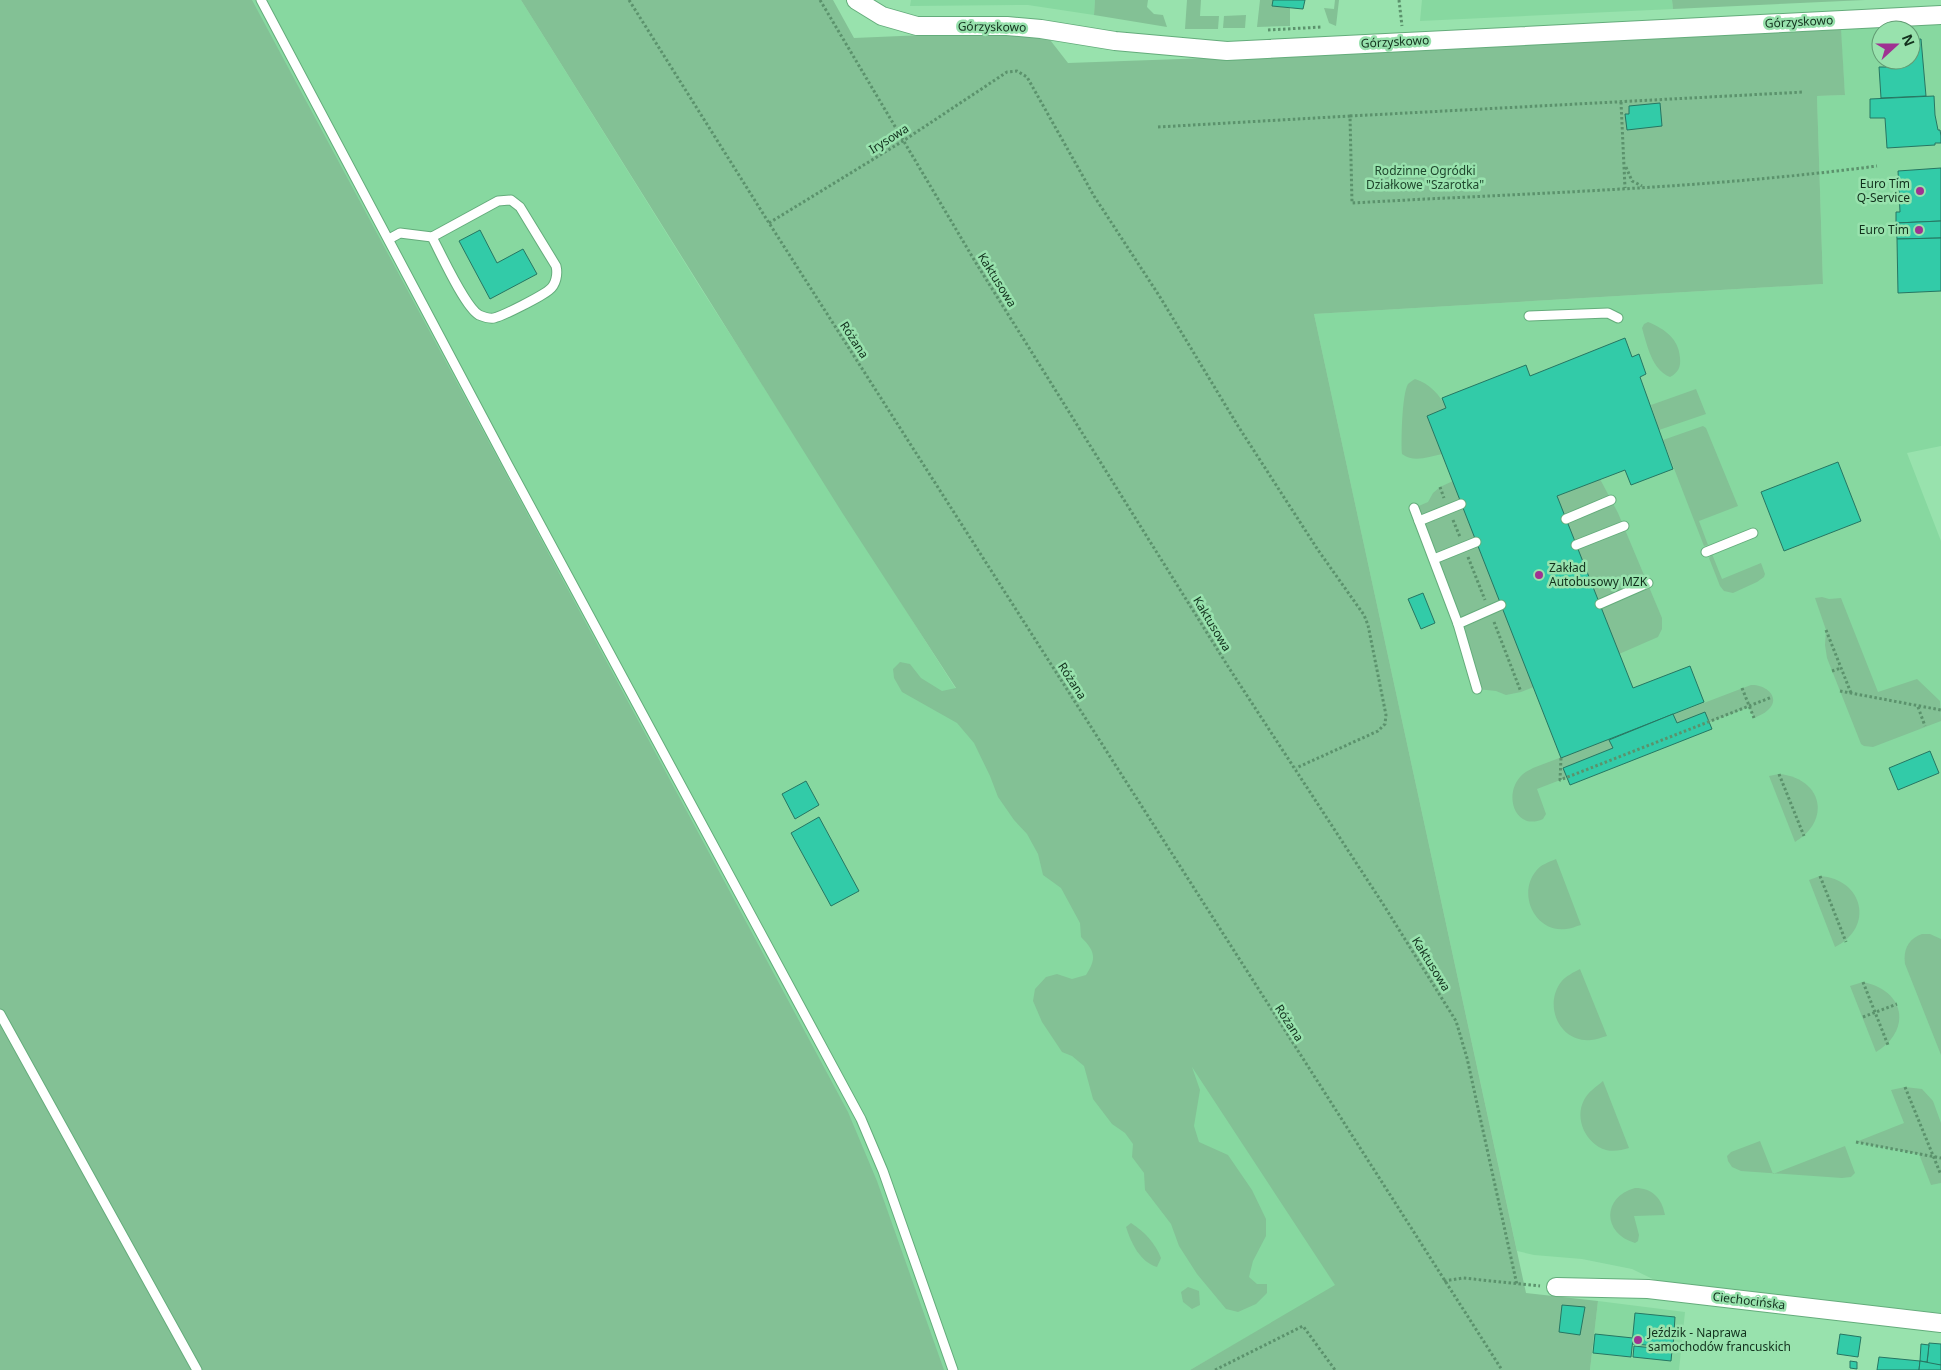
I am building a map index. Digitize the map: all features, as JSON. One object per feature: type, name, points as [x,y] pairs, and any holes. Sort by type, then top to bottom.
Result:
[{"type":"street","name":"Górzyskowo","points":[[866,3],[893,20],[917,26],[1007,26],[1041,29],[1115,41],[1227,51],[1403,33],[1941,15]]},
{"type":"street","name":"Ciechocińska","points":[[1556,1287],[1648,1289],[1941,1323]]},
{"type":"lane","points":[[261,0],[508,465],[861,1119],[882,1171],[952,1370]]},
{"type":"lane","points":[[389,239],[400,233],[432,237],[498,200],[511,200],[520,206],[556,266],[556,280],[549,290],[498,317],[492,318],[480,315],[470,306],[432,237]]},
{"type":"lane","points":[[1529,316],[1608,313],[1618,318]]},
{"type":"lane","points":[[1566,519],[1611,500]]},
{"type":"lane","points":[[1419,521],[1461,504]]},
{"type":"lane","points":[[1414,508],[1458,624],[1477,690]]},
{"type":"lane","points":[[1576,545],[1624,526]]},
{"type":"lane","points":[[1706,552],[1753,533]]},
{"type":"lane","points":[[1434,559],[1476,542]]},
{"type":"lane","points":[[1600,604],[1648,583]]},
{"type":"lane","points":[[1458,624],[1501,605]]},
{"type":"lane","points":[[0,1014],[197,1370]]},
{"type":"path","name":"Różana","points":[[629,0],[769,223],[1502,1370]]},
{"type":"path","name":"Kaktusowa","points":[[820,0],[976,263],[1229,668],[1296,768],[1456,1021],[1467,1058],[1517,1285]]},
{"type":"path","points":[[1399,0],[1403,33]]},
{"type":"path","points":[[1396,25],[1403,33]]},
{"type":"path","points":[[1264,30],[1327,27]]},
{"type":"path","name":"Irysowa","points":[[769,223],[903,141],[1007,72],[1017,71],[1027,78],[1094,196],[1160,297],[1249,443],[1318,550],[1364,615],[1368,625],[1386,715],[1385,724],[1378,731],[1296,768]]},
{"type":"path","points":[[1158,127],[1804,92]]},
{"type":"path","points":[[1621,102],[1625,188]]},
{"type":"path","points":[[1350,116],[1352,203],[1787,177],[1877,166]]},
{"type":"path","points":[[1624,164],[1632,181],[1642,187]]},
{"type":"path","points":[[1440,487],[1520,692]]},
{"type":"path","points":[[1826,630],[1851,694]]},
{"type":"path","points":[[1832,671],[1841,668]]},
{"type":"path","points":[[1742,688],[1754,718]]},
{"type":"path","points":[[1840,691],[1941,710]]},
{"type":"path","points":[[1561,758],[1560,780],[1772,698]]},
{"type":"path","points":[[1918,706],[1925,726]]},
{"type":"path","points":[[1779,774],[1804,836]]},
{"type":"path","points":[[1820,876],[1846,942]]},
{"type":"path","points":[[1863,982],[1888,1045]]},
{"type":"path","points":[[1862,1017],[1897,1004]]},
{"type":"path","points":[[1905,1087],[1941,1176]]},
{"type":"path","points":[[1856,1142],[1941,1158]]},
{"type":"path","points":[[1444,1281],[1463,1278],[1517,1285],[1556,1287]]},
{"type":"path","points":[[1215,1370],[1303,1326],[1335,1370]]},
{"type":"shaded area","points":[[0,0],[521,0],[700,287],[1336,1286],[1190,1370],[0,1370]]},
{"type":"shaded area","points":[[911,0],[1095,0],[1094,15],[1028,5],[910,6]]},
{"type":"shaded area","points":[[1422,0],[1672,0],[1673,9],[1420,21]]},
{"type":"shaded area","points":[[1941,15],[1941,446],[1907,453],[1941,541],[1941,1313],[1661,1283],[1632,1269],[1582,1259],[1534,1255],[1517,1251],[1314,314],[1823,284],[1817,96],[1845,95],[1840,20]]},
{"type":"shaded area","name":"Jeździk - Naprawa samochodów francuskich","points":[[1598,1301],[1685,1312],[1679,1370],[1590,1370]]},
{"type":"green space","points":[[0,0],[252,0],[848,1112],[877,1181],[944,1370],[0,1370]]},
{"type":"green space","name":"Rodzinne Ogródki Działkowe \"Szarotka\"","points":[[521,0],[833,0],[854,38],[995,32],[1047,36],[1068,63],[1297,55],[1841,29],[1845,95],[1817,96],[1823,284],[1314,314],[1526,1293],[1598,1301],[1590,1370],[1190,1370],[1335,1285],[1192,1067],[1200,1090],[1194,1126],[1199,1142],[1228,1155],[1252,1190],[1266,1219],[1266,1236],[1253,1261],[1249,1277],[1257,1284],[1267,1284],[1267,1293],[1256,1304],[1238,1312],[1226,1309],[1197,1274],[1179,1246],[1171,1224],[1145,1190],[1144,1173],[1132,1157],[1133,1144],[1125,1133],[1112,1124],[1093,1099],[1084,1066],[1072,1056],[1062,1052],[1042,1022],[1033,1001],[1035,989],[1046,977],[1057,974],[1072,979],[1086,975],[1092,964],[1093,955],[1089,946],[1081,937],[1080,923],[1061,888],[1043,875],[1038,854],[1027,834],[1014,820],[998,797],[974,743],[957,723],[902,692],[894,678],[893,669],[900,662],[910,664],[921,678],[942,691],[956,688],[843,514]]},
{"type":"green space","points":[[1095,0],[1148,0],[1147,7],[1154,14],[1163,15],[1167,27],[1094,15]]},
{"type":"green space","points":[[1187,0],[1201,0],[1200,16],[1219,16],[1218,29],[1185,29]]},
{"type":"green space","points":[[1260,0],[1273,0],[1272,6],[1290,8],[1290,26],[1257,27]]},
{"type":"green space","points":[[1335,0],[1339,0],[1336,26],[1329,23],[1324,8],[1334,9]]},
{"type":"green space","points":[[1672,0],[1865,0],[1673,9]]},
{"type":"green space","points":[[1246,15],[1245,28],[1223,28],[1224,16]]},
{"type":"green space","points":[[1648,322],[1665,331],[1677,345],[1680,364],[1677,372],[1670,377],[1659,369],[1651,356],[1642,328]]},
{"type":"green space","points":[[1415,379],[1434,391],[1446,408],[1427,416],[1442,454],[1416,459],[1402,454],[1404,397],[1408,384]]},
{"type":"green space","points":[[1696,389],[1706,414],[1659,430],[1651,405]]},
{"type":"green space","points":[[1703,426],[1706,428],[1738,506],[1699,521],[1708,545],[1704,546],[1663,440]]},
{"type":"green space","points":[[1600,479],[1618,513],[1662,618],[1662,629],[1658,637],[1619,654],[1557,496]]},
{"type":"green space","points":[[1453,481],[1534,687],[1521,692],[1506,695],[1496,691],[1477,689],[1414,508],[1428,502],[1433,493],[1440,487]]},
{"type":"green space","points":[[1712,554],[1722,579],[1761,563],[1765,574],[1764,577],[1733,593],[1724,591],[1720,586],[1709,558]]},
{"type":"green space","points":[[1815,598],[1829,599],[1841,598],[1878,692],[1917,679],[1940,701],[1941,721],[1873,747],[1861,744],[1827,658],[1825,645],[1826,630]]},
{"type":"green space","points":[[1751,685],[1766,689],[1772,696],[1772,705],[1761,715],[1754,718],[1749,707],[1537,789],[1546,814],[1543,819],[1533,822],[1525,820],[1518,815],[1514,808],[1512,800],[1513,790],[1524,773],[1533,768]]},
{"type":"green space","points":[[1779,774],[1794,777],[1805,783],[1813,791],[1817,801],[1818,812],[1814,823],[1807,833],[1795,842],[1769,776]]},
{"type":"green space","points":[[1556,859],[1581,925],[1568,929],[1555,929],[1546,925],[1532,910],[1529,901],[1528,890],[1536,871],[1542,865]]},
{"type":"green space","points":[[1820,876],[1835,879],[1846,886],[1854,895],[1859,905],[1859,917],[1856,928],[1848,938],[1835,947],[1809,880]]},
{"type":"green space","points":[[1922,934],[1930,934],[1941,939],[1941,1055],[1905,964],[1905,954],[1910,942]]},
{"type":"green space","points":[[1580,969],[1607,1036],[1593,1040],[1571,1036],[1563,1029],[1554,1012],[1556,992],[1561,982],[1570,974]]},
{"type":"green space","points":[[1863,982],[1877,986],[1888,993],[1899,1011],[1899,1022],[1895,1032],[1888,1043],[1876,1052],[1850,986]]},
{"type":"green space","points":[[1603,1081],[1629,1148],[1615,1151],[1599,1147],[1588,1137],[1581,1123],[1581,1107],[1584,1100]]},
{"type":"green space","points":[[1905,1087],[1922,1089],[1933,1101],[1941,1123],[1941,1183],[1931,1185],[1919,1154],[1856,1142],[1904,1123],[1891,1090]]},
{"type":"green space","points":[[1760,1141],[1773,1173],[1741,1171],[1732,1167],[1727,1156],[1731,1152]]},
{"type":"green space","points":[[1845,1146],[1855,1173],[1851,1177],[1842,1178],[1775,1173]]},
{"type":"green space","points":[[1635,1188],[1641,1188],[1655,1195],[1664,1209],[1665,1215],[1634,1216],[1639,1235],[1638,1241],[1635,1243],[1624,1238],[1616,1231],[1610,1215],[1616,1199]]},
{"type":"green space","points":[[1131,1223],[1141,1230],[1156,1247],[1161,1258],[1157,1267],[1146,1261],[1137,1251],[1126,1227]]},
{"type":"green space","points":[[1188,1287],[1199,1291],[1200,1305],[1192,1309],[1183,1302],[1181,1292]]},
{"type":"building","points":[[1273,0],[1305,0],[1303,9],[1272,6]]},
{"type":"building","points":[[1921,39],[1926,96],[1881,98],[1879,70],[1921,70]]},
{"type":"building","points":[[1934,96],[1935,115],[1938,130],[1940,130],[1941,143],[1887,148],[1885,118],[1870,118],[1870,99]]},
{"type":"building","points":[[1660,103],[1662,126],[1627,130],[1625,114],[1629,114],[1629,106]]},
{"type":"building","name":"Euro Tim Q-Service","points":[[1941,168],[1941,221],[1896,223],[1896,212],[1900,212],[1898,171]]},
{"type":"building","name":"Euro Tim","points":[[1941,221],[1941,238],[1897,239],[1896,223]]},
{"type":"building","points":[[480,230],[497,263],[523,249],[537,274],[490,299],[459,241]]},
{"type":"building","points":[[1941,238],[1941,291],[1898,293],[1897,239]]},
{"type":"building","name":"Zakład Autobusowy MZK","points":[[1625,338],[1632,357],[1639,354],[1646,374],[1640,377],[1673,469],[1631,485],[1625,470],[1557,496],[1633,688],[1690,666],[1704,702],[1561,758],[1427,416],[1446,408],[1442,398],[1526,365],[1530,376]]},
{"type":"building","points":[[1838,462],[1861,521],[1784,551],[1761,492]]},
{"type":"building","points":[[1423,593],[1435,623],[1421,629],[1408,599]]},
{"type":"building","points":[[1705,712],[1712,729],[1570,785],[1563,768],[1613,748],[1609,740],[1673,714],[1677,723]]},
{"type":"building","points":[[1930,751],[1939,773],[1898,790],[1889,768]]},
{"type":"building","points":[[806,781],[819,805],[795,819],[782,794]]},
{"type":"building","points":[[819,817],[859,891],[831,906],[791,833]]},
{"type":"building","points":[[1562,1305],[1585,1307],[1580,1335],[1559,1332]]},
{"type":"building","points":[[1635,1313],[1675,1317],[1673,1347],[1632,1344]]},
{"type":"building","points":[[1595,1334],[1633,1338],[1631,1357],[1593,1353]]},
{"type":"building","points":[[1840,1334],[1861,1337],[1858,1357],[1837,1354]]},
{"type":"building","points":[[1929,1343],[1941,1344],[1941,1365],[1927,1364]]},
{"type":"building","points":[[1921,1344],[1929,1345],[1927,1362],[1920,1361]]},
{"type":"building","points":[[1634,1346],[1672,1350],[1671,1361],[1633,1357]]},
{"type":"building","points":[[1879,1357],[1920,1361],[1919,1370],[1877,1370]]},
{"type":"building","points":[[1850,1361],[1857,1362],[1857,1369],[1850,1368]]},
{"type":"building","points":[[1920,1361],[1941,1365],[1941,1370],[1919,1370]]},
{"type":"place","name":"Euro Tim Q-Service","points":[[1920,191]]},
{"type":"place","name":"Euro Tim","points":[[1919,230]]},
{"type":"place","name":"Zakład Autobusowy MZK","points":[[1539,575]]},
{"type":"place","name":"Jeździk - Naprawa samochodów francuskich","points":[[1638,1340]]}]
